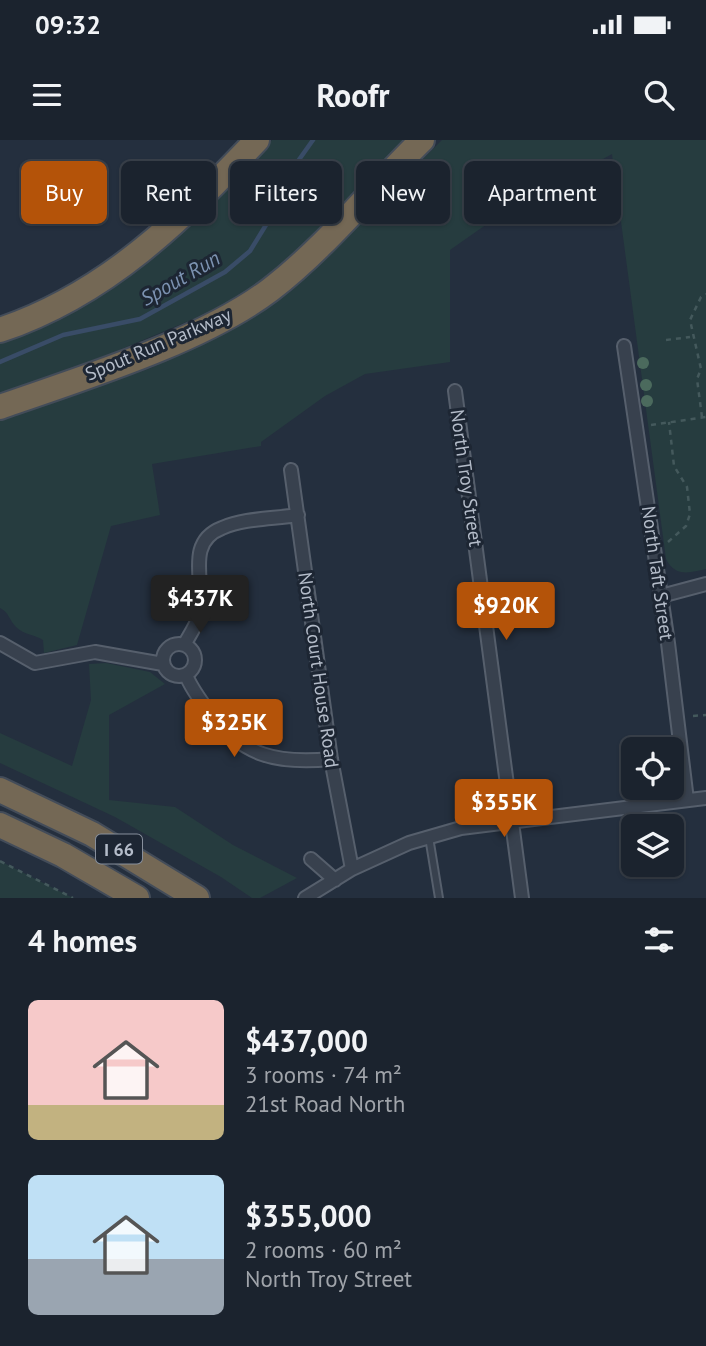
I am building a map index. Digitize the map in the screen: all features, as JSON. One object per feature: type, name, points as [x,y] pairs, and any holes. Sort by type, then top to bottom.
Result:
[{"type":"highway","points":[[0,330],[54,309],[116,272],[181,218],[257,140]]},
{"type":"highway","name":"Spout Run Parkway","points":[[0,407],[175,341],[252,302],[314,251],[422,140]]},
{"type":"highway","name":"I 66","points":[[0,790],[104,840],[197,898]]},
{"type":"highway","name":"I 66","points":[[0,825],[63,855],[136,898]]},
{"type":"highway","points":[[63,855],[117,898]]},
{"type":"street","name":"North Taft Street","points":[[624,346],[662,596],[687,800]]},
{"type":"street","name":"North Troy Street","points":[[455,391],[514,821],[522,898]]},
{"type":"street","name":"North Court House Road","points":[[290,470],[331,759],[352,869]]},
{"type":"street","points":[[184,645],[199,615],[199,553],[207,538],[220,528],[241,522],[298,515]]},
{"type":"street","points":[[662,596],[706,584]]},
{"type":"street","points":[[0,643],[35,663],[95,652],[163,664],[174,676],[186,674],[194,665],[195,659],[184,645],[166,650],[163,664]]},
{"type":"street","points":[[186,674],[223,730],[241,744],[279,760],[331,759]]},
{"type":"street","points":[[305,898],[352,869],[429,837],[461,828],[706,798]]},
{"type":"street","points":[[311,859],[335,880]]},
{"type":"lane","points":[[429,837],[439,898]]},
{"type":"path","points":[[647,425],[704,417],[696,379],[701,369],[697,348],[691,337],[690,320],[701,297],[706,294]]},
{"type":"path","points":[[666,341],[691,337]]},
{"type":"path","points":[[664,542],[670,541],[686,526],[690,514],[687,487],[674,466],[668,422]]},
{"type":"path","points":[[692,716],[706,715]]},
{"type":"path","points":[[0,862],[73,898]]},
{"type":"green space","points":[[272,140],[412,140],[391,161],[356,161],[356,196],[342,209],[342,161],[252,161]]},
{"type":"green space","points":[[442,140],[706,140],[706,569],[678,571],[666,559],[621,222],[621,161],[613,161],[612,154],[599,161],[464,161],[464,224],[487,224],[450,250],[450,362],[365,374],[325,396],[261,442],[261,446],[152,464],[160,515],[111,526],[77,645],[44,653],[43,640],[19,630],[0,608],[0,421],[151,368],[247,321],[291,291],[358,224],[450,224],[450,161],[421,161]]},
{"type":"green space","points":[[230,184],[230,224],[327,224],[285,266],[227,305],[112,353],[0,393],[0,340],[109,286],[191,224],[216,224],[216,198]]},
{"type":"green space","points":[[106,663],[150,672],[165,684],[109,715],[109,800],[175,807],[233,845],[297,878],[260,898],[252,898],[221,877],[115,817],[0,763],[0,733],[72,766],[91,700],[89,664]]},
{"type":"green space","points":[[0,861],[73,898],[0,898]]},
{"type":"waterway","name":"Spout Run","points":[[0,362],[63,335],[140,319],[225,272],[250,251],[269,220],[286,178],[313,140]]}]
